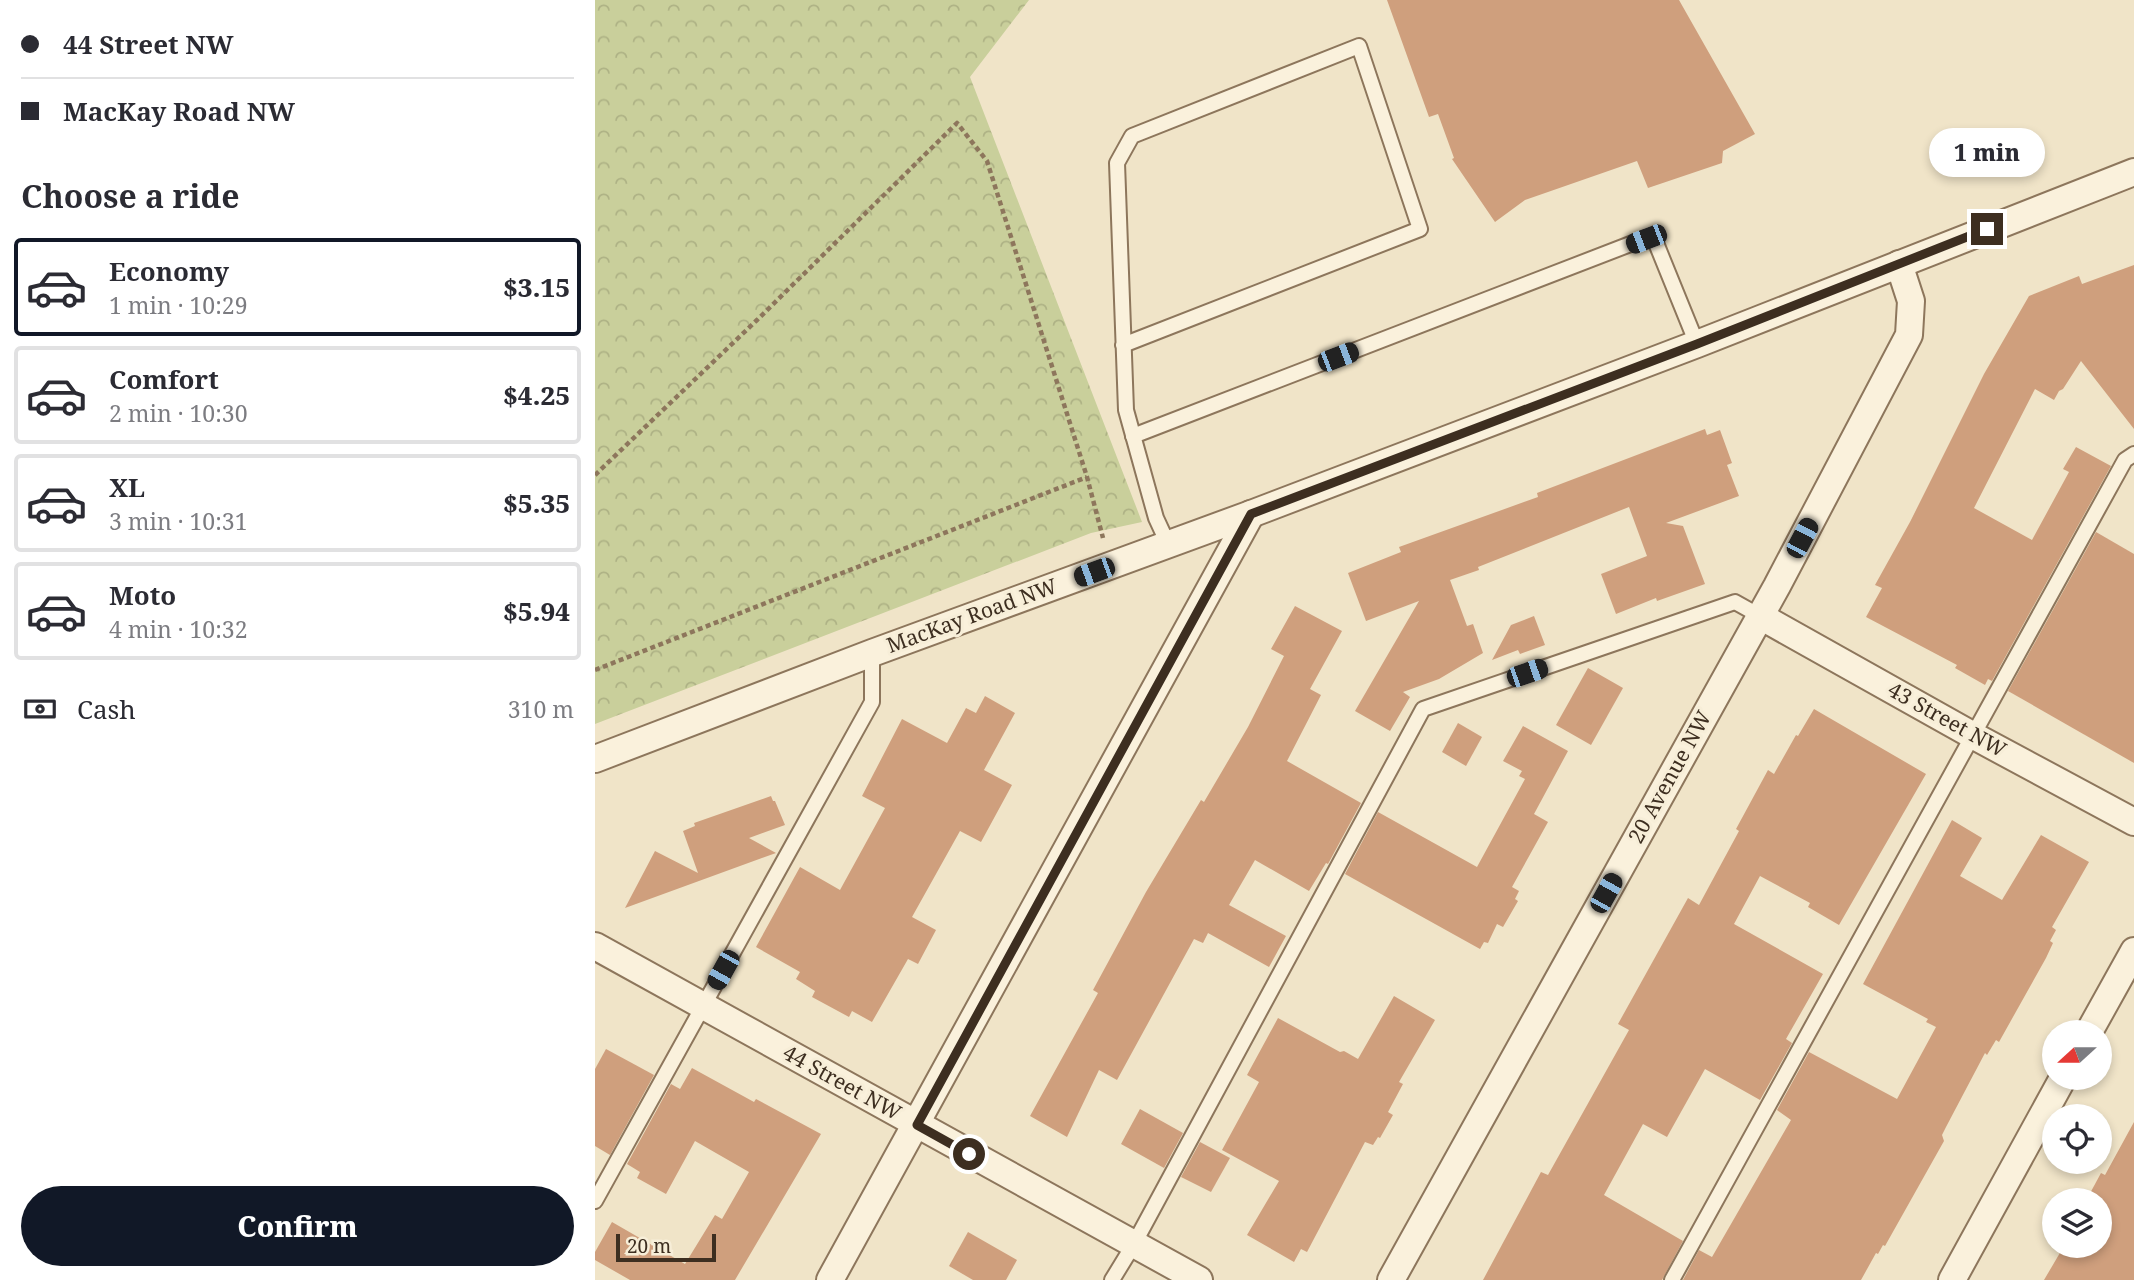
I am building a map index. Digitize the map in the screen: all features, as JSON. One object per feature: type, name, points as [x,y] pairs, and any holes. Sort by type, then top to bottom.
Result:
[{"type":"street","name":"MacKay Road NW","points":[[595,760],[872,653],[1251,514],[1697,344],[2134,172]]},
{"type":"street","name":"20 Avenue NW","points":[[1391,1280],[1761,616],[1909,335],[1911,301],[1899,264]]},
{"type":"street","points":[[830,1280],[1251,514]]},
{"type":"street","name":"43 Street NW","points":[[1761,616],[2134,822]]},
{"type":"street","name":"44 Street NW","points":[[595,946],[1199,1280]]},
{"type":"street","points":[[2096,1020],[2134,951]]},
{"type":"street","points":[[1952,1280],[2056,1090]]},
{"type":"lane","points":[[1123,345],[1420,229],[1359,46],[1132,136],[1117,163],[1123,345],[1126,410],[1156,518],[1168,544]]},
{"type":"lane","points":[[1133,436],[1646,239],[1655,243],[1697,344]]},
{"type":"lane","points":[[1672,1280],[2125,460],[2134,454]]},
{"type":"lane","points":[[1112,1280],[1134,1244],[1423,709],[1735,603],[1761,616]]},
{"type":"lane","points":[[595,1200],[872,702],[872,653]]},
{"type":"path","points":[[595,475],[957,123],[987,162],[1087,477],[1103,538]]},
{"type":"path","points":[[595,670],[1087,477]]},
{"type":"green space","points":[[595,0],[1029,0],[970,77],[1142,522],[1091,533],[595,724]]},
{"type":"building","points":[[1387,0],[1679,0],[1755,134],[1723,151],[1722,163],[1648,188],[1637,161],[1525,200],[1495,222],[1452,159],[1454,158],[1438,114],[1429,117]]},
{"type":"building","points":[[2134,265],[2134,429],[2081,361],[2054,400],[2035,389],[1974,508],[2032,540],[2069,472],[2063,469],[2076,447],[2111,466],[1992,681],[1988,679],[1985,685],[1955,668],[1957,665],[1866,617],[1882,588],[1875,585],[1910,522],[1984,374],[2029,296],[2079,276],[2082,284]]},
{"type":"building","points":[[1705,429],[1707,435],[1720,430],[1732,463],[1727,465],[1739,496],[1666,523],[1683,526],[1705,584],[1657,601],[1656,598],[1616,614],[1601,574],[1647,556],[1629,507],[1450,580],[1467,626],[1473,624],[1483,653],[1439,679],[1403,692],[1410,697],[1390,731],[1355,711],[1419,601],[1366,621],[1348,573],[1401,552],[1399,547],[1538,497],[1537,493]]},
{"type":"building","points":[[2096,532],[2134,554],[2134,763],[2008,691]]},
{"type":"building","points":[[1295,606],[1342,631],[1310,689],[1321,695],[1287,761],[1361,803],[1328,864],[1326,863],[1309,891],[1255,860],[1229,905],[1286,936],[1269,967],[1208,933],[1203,943],[1194,939],[1117,1080],[1099,1070],[1067,1137],[1030,1116],[1098,993],[1093,990],[1146,892],[1248,727],[1284,656],[1271,649]]},
{"type":"building","points":[[1534,616],[1545,645],[1520,654],[1518,650],[1492,660],[1511,625]]},
{"type":"building","points":[[1588,668],[1623,688],[1591,745],[1556,725]]},
{"type":"building","points":[[985,696],[1015,713],[984,770],[1012,785],[981,842],[960,831],[912,917],[936,930],[918,964],[908,959],[872,1022],[852,1011],[849,1017],[812,997],[815,991],[796,979],[800,972],[756,947],[800,867],[840,890],[885,808],[862,796],[902,719],[947,743],[966,708],[976,713]]},
{"type":"building","points":[[1814,709],[1926,774],[1839,925],[1808,907],[1810,903],[1760,876],[1734,924],[1823,974],[1786,1039],[1792,1043],[1760,1100],[1705,1069],[1667,1137],[1643,1124],[1604,1195],[1683,1241],[1662,1280],[1483,1280],[1541,1172],[1548,1175],[1629,1030],[1618,1024],[1688,898],[1699,905],[1768,770],[1774,774]]},
{"type":"building","points":[[1458,723],[1482,737],[1466,766],[1442,752]]},
{"type":"building","points":[[1523,726],[1568,751],[1534,814],[1548,822],[1512,887],[1519,891],[1515,899],[1518,901],[1503,927],[1497,924],[1488,943],[1484,942],[1480,949],[1345,874],[1378,812],[1477,867],[1525,779],[1519,776],[1522,771],[1503,761]]},
{"type":"building","points":[[771,796],[785,825],[749,838],[776,853],[625,908],[655,851],[698,873],[683,831],[695,826],[694,823]]},
{"type":"building","points":[[1952,820],[1982,838],[1960,876],[2002,900],[2041,835],[2089,862],[2052,927],[2056,930],[2046,958],[1999,1042],[1996,1040],[1987,1055],[1985,1053],[1942,1135],[1944,1141],[1885,1246],[1876,1253],[1861,1280],[1683,1280],[1699,1250],[1712,1257],[1791,1120],[1777,1110],[1809,1052],[1897,1099],[1936,1027],[1926,1022],[1928,1019],[1863,984]]},
{"type":"building","points":[[1394,996],[1435,1020],[1399,1082],[1403,1084],[1388,1112],[1393,1115],[1380,1138],[1378,1137],[1373,1145],[1365,1142],[1307,1252],[1301,1249],[1294,1262],[1247,1235],[1279,1181],[1222,1150],[1259,1082],[1247,1075],[1278,1018],[1358,1059]]},
{"type":"building","points":[[606,1049],[654,1075],[610,1155],[595,1146],[595,1069]]},
{"type":"building","points":[[692,1068],[821,1134],[735,1280],[630,1280],[595,1260],[595,1252],[612,1222],[685,1264],[715,1215],[722,1219],[749,1172],[695,1141],[666,1194],[637,1178],[640,1172],[627,1164],[671,1084],[680,1089]]},
{"type":"building","points":[[1140,1109],[1183,1133],[1164,1168],[1121,1144]]},
{"type":"building","points":[[2134,1122],[2134,1280],[2044,1280],[2057,1258],[2112,1258],[2112,1188],[2093,1188],[2100,1174],[2112,1174],[2112,1162]]},
{"type":"building","points":[[1200,1142],[1230,1158],[1211,1192],[1181,1177]]},
{"type":"building","points":[[968,1232],[1017,1260],[1006,1280],[973,1280],[949,1266]]},
{"type":"route","points":[[969,1154],[917,1125],[1251,514],[1697,344],[1987,229]]}]
